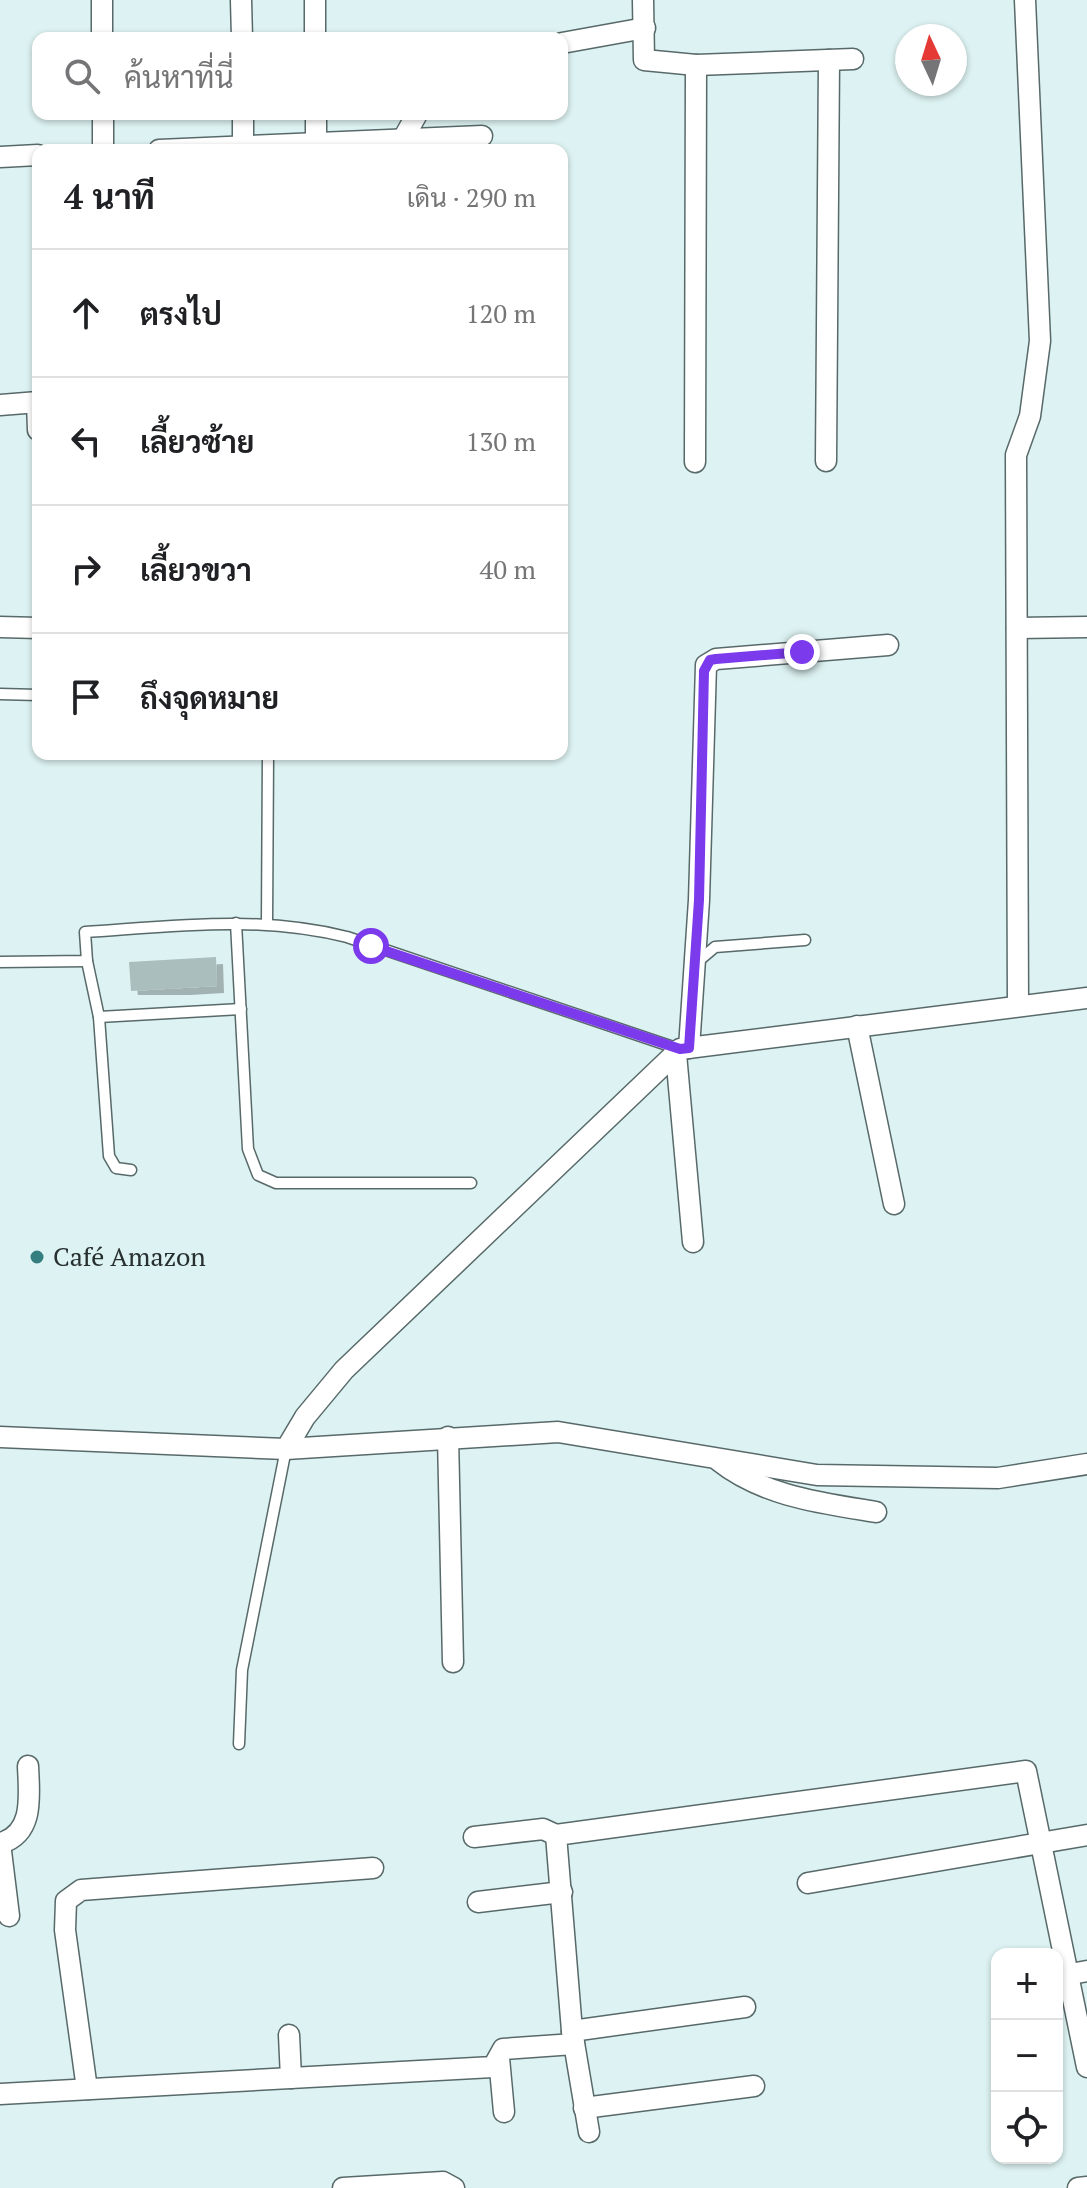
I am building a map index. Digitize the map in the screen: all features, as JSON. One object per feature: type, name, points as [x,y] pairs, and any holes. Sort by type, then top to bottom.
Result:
[{"type":"street","points":[[102,0],[102,32]]},
{"type":"street","points":[[241,0],[242,32]]},
{"type":"street","points":[[315,0],[315,32]]},
{"type":"street","points":[[643,0],[644,60],[696,65],[853,59]]},
{"type":"street","points":[[1018,1006],[1016,455],[1030,416],[1040,341],[1025,0]]},
{"type":"street","points":[[568,42],[645,28]]},
{"type":"street","points":[[826,461],[829,60]]},
{"type":"street","points":[[695,462],[696,65]]},
{"type":"street","points":[[103,120],[103,144]]},
{"type":"street","points":[[243,120],[243,144]]},
{"type":"street","points":[[316,120],[316,143]]},
{"type":"street","points":[[403,139],[414,120]]},
{"type":"street","points":[[382,144],[403,139],[482,136]]},
{"type":"street","points":[[301,144],[347,144]]},
{"type":"street","points":[[0,157],[32,155]]},
{"type":"street","points":[[0,405],[32,402]]},
{"type":"street","points":[[0,627],[32,628]]},
{"type":"street","points":[[1017,628],[1087,627]]},
{"type":"street","points":[[693,1242],[682,1051],[695,965],[706,665],[716,659],[888,645]]},
{"type":"street","points":[[286,1449],[305,1417],[344,1370],[682,1051],[1087,998]]},
{"type":"street","points":[[857,1026],[894,1204]]},
{"type":"street","points":[[0,1437],[286,1449],[558,1432],[817,1475],[998,1478],[1087,1464]]},
{"type":"street","points":[[448,1437],[453,1662]]},
{"type":"street","points":[[716,1458],[755,1484],[818,1502],[876,1512]]},
{"type":"street","points":[[9,1916],[1,1843],[16,1837],[26,1819],[30,1802],[28,1766]]},
{"type":"street","points":[[474,1837],[543,1829],[556,1835],[1026,1771],[1065,1975],[1087,2067]]},
{"type":"street","points":[[556,1835],[573,2038],[589,2132]]},
{"type":"street","points":[[808,1883],[1087,1835]]},
{"type":"street","points":[[87,2089],[65,1930],[66,1901],[73,1895],[81,1890],[373,1868]]},
{"type":"street","points":[[478,1902],[562,1892]]},
{"type":"street","points":[[1065,1975],[1087,1971]]},
{"type":"street","points":[[0,2094],[493,2067],[503,2049],[745,2007]]},
{"type":"street","points":[[289,2035],[291,2078]]},
{"type":"street","points":[[499,2058],[504,2112]]},
{"type":"street","points":[[584,2108],[754,2086]]},
{"type":"street","points":[[343,2188],[443,2182],[454,2188]]},
{"type":"street","points":[[1078,2188],[1087,2187]]},
{"type":"lane","points":[[0,694],[32,695]]},
{"type":"lane","points":[[267,922],[268,760]]},
{"type":"lane","points":[[131,1170],[116,1168],[109,1156],[99,1017],[87,961],[85,932],[267,922],[347,937],[682,1051]]},
{"type":"lane","points":[[236,923],[248,1149],[258,1175],[276,1183],[471,1183]]},
{"type":"lane","points":[[695,965],[715,947],[805,940]]},
{"type":"lane","points":[[0,962],[87,961]]},
{"type":"lane","points":[[99,1017],[241,1009]]},
{"type":"lane","points":[[239,1744],[242,1670],[286,1449]]},
{"type":"building","points":[[216,957],[217,986],[131,991],[129,962]]},
{"type":"place","name":"Café Amazon","points":[[37,1257]]},
{"type":"route","points":[[371,946],[680,1049],[689,1048],[699,900],[704,671],[710,660],[802,652]]}]
